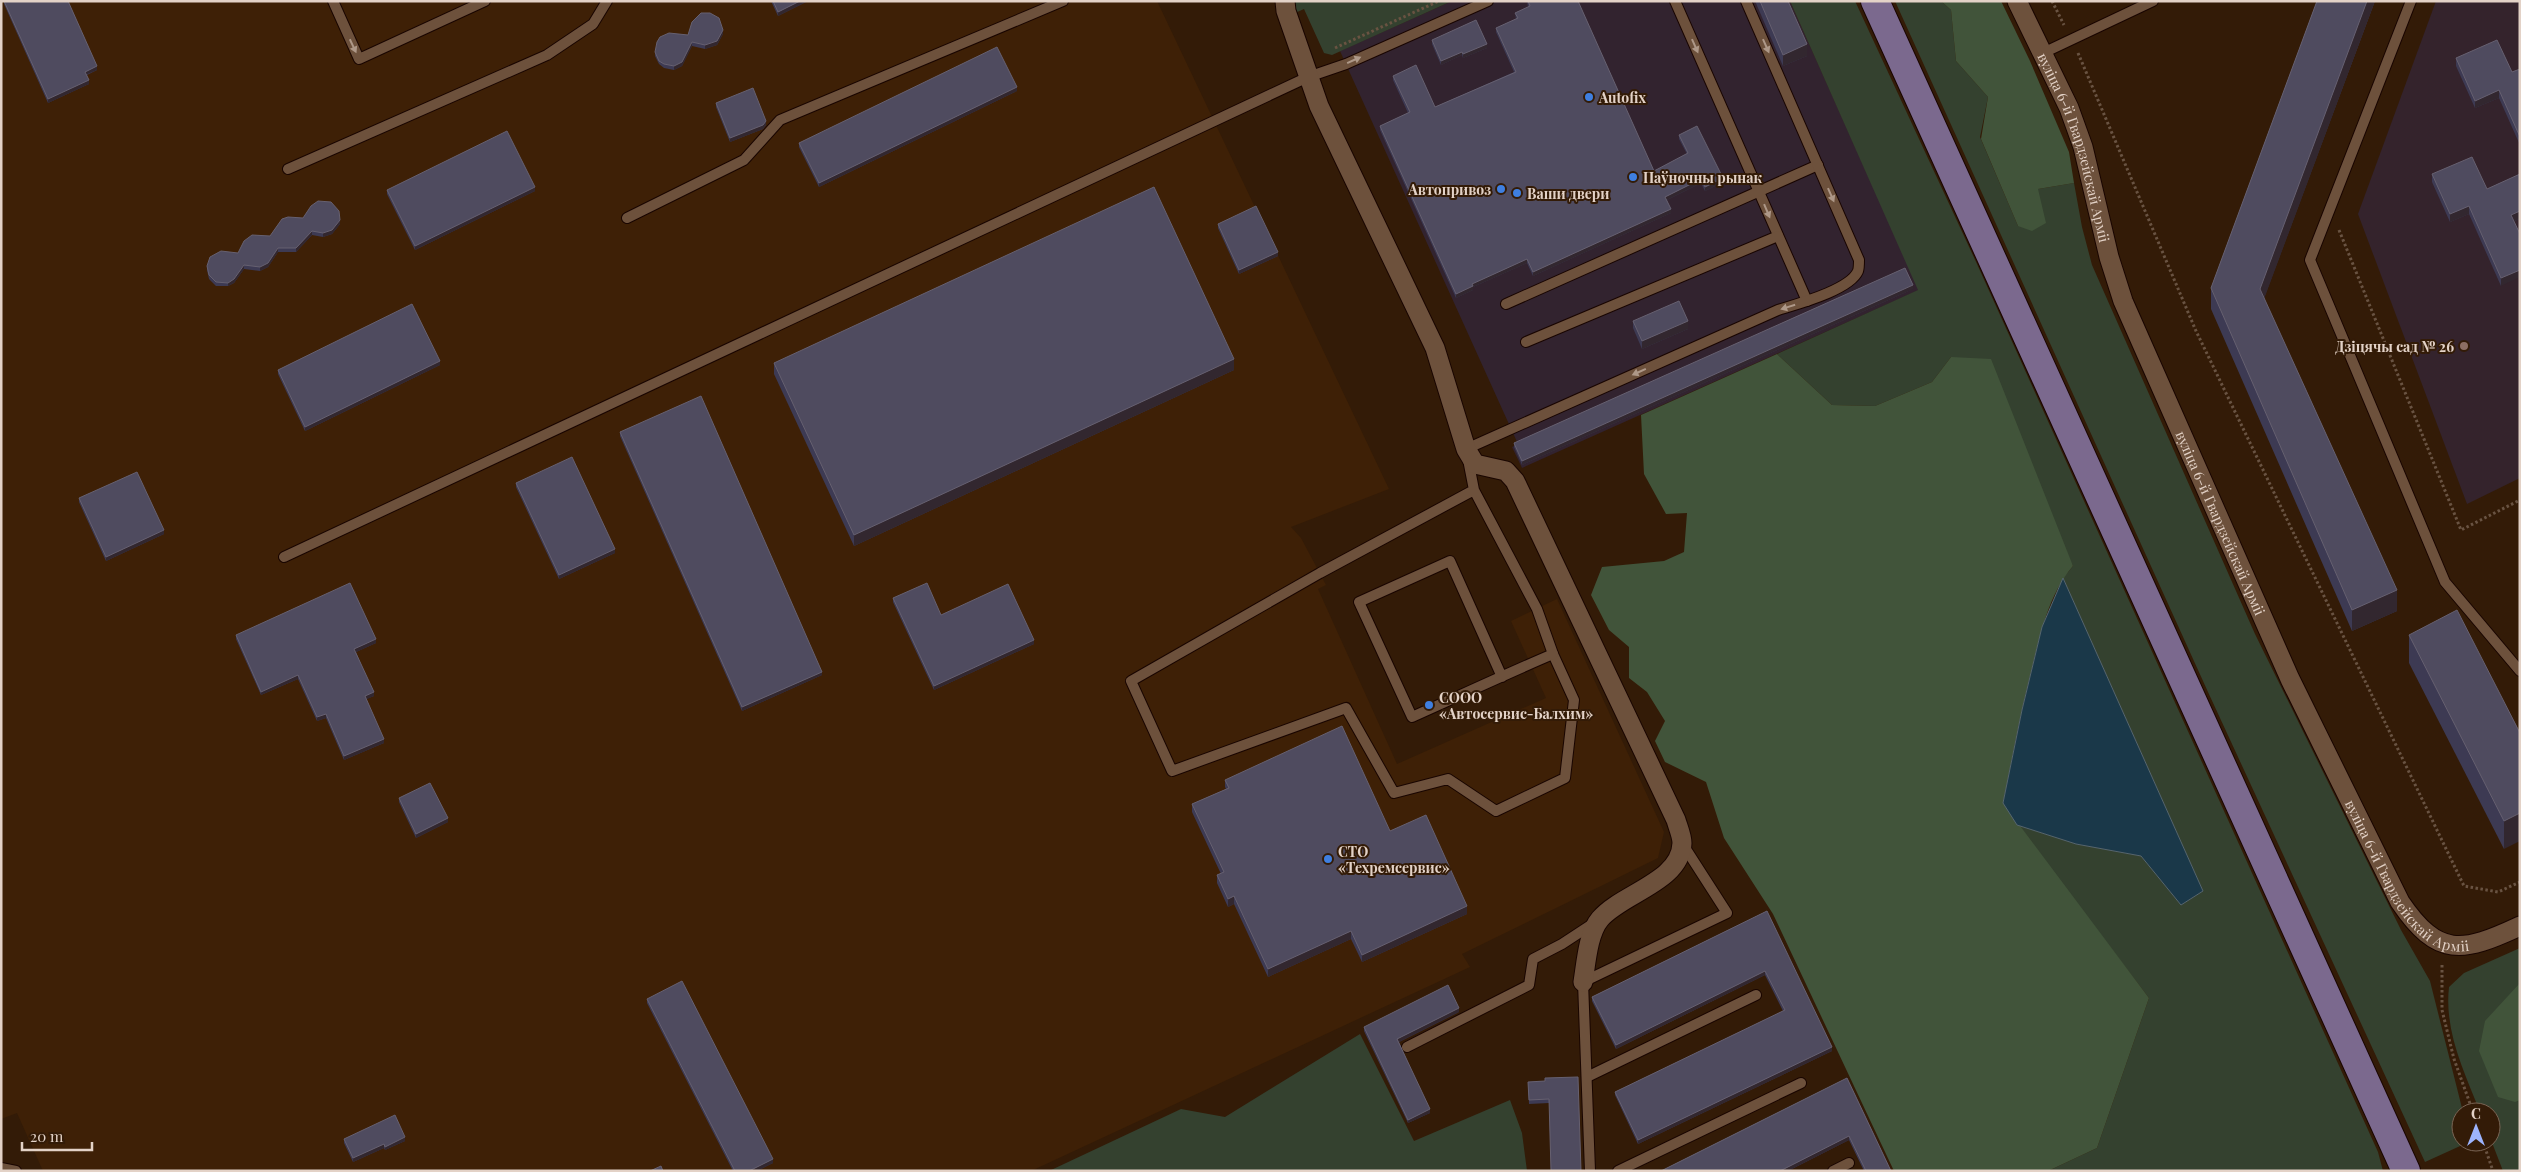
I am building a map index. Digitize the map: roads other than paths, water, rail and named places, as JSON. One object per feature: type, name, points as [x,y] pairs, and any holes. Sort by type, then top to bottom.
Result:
[{"type":"main road","points":[[1875,1],[2406,1171]]},
{"type":"street","points":[[1285,1],[1308,77],[1319,106],[1435,348],[1466,449],[1475,464],[1506,472],[1515,481],[1676,820],[1682,843],[1676,862],[1664,876],[1627,897],[1599,920],[1588,948],[1583,982]]},
{"type":"street","name":"вуліца 6-й Гвардзейскай Арміі","points":[[2017,1],[2069,108],[2083,147],[2108,257],[2123,301],[2290,679],[2400,902],[2417,927],[2442,944],[2467,946],[2520,926]]},
{"type":"lane","points":[[332,1],[359,59],[485,1]]},
{"type":"lane","points":[[288,168],[547,55],[593,24],[607,1]]},
{"type":"lane","points":[[627,218],[744,160],[780,120],[1063,1]]},
{"type":"lane","points":[[284,557],[1308,77],[1346,64],[1488,1]]},
{"type":"lane","points":[[1675,1],[1807,301]]},
{"type":"lane","points":[[1474,490],[1320,573],[1131,681],[1172,771],[1346,708],[1394,793],[1448,779],[1496,810],[1565,778],[1574,700],[1553,654],[1537,609],[1474,490],[1466,449],[1778,310],[1807,301],[1848,283],[1858,272],[1859,260],[1746,1]]},
{"type":"lane","points":[[2043,53],[2153,1]]},
{"type":"lane","points":[[2411,1],[2310,260],[2445,582],[2520,671]]},
{"type":"lane","points":[[1506,304],[1818,165]]},
{"type":"lane","points":[[1526,342],[1778,236]]},
{"type":"lane","points":[[1502,676],[1450,561],[1359,602],[1412,717],[1553,654]]},
{"type":"lane","points":[[1590,1171],[1583,982],[1727,913],[1682,843]]},
{"type":"lane","points":[[1407,1047],[1529,985],[1533,959],[1562,944],[1599,920]]},
{"type":"lane","points":[[1587,1077],[1756,995]]},
{"type":"lane","points":[[1618,1171],[1800,1083]]},
{"type":"lane","points":[[1833,1171],[1849,1163]]},
{"type":"lane","points":[[1,1168],[16,1171]]},
{"type":"water","points":[[2063,578],[2203,891],[2181,905],[2141,856],[2076,844],[2017,825],[2003,803],[2022,710],[2042,627]]},
{"type":"place","name":"Autofix","points":[[1589,97]]},
{"type":"place","name":"Паўночны рынак","points":[[1633,177]]},
{"type":"place","name":"Автопривоз","points":[[1501,189]]},
{"type":"place","name":"Ваши двери","points":[[1517,193]]},
{"type":"place","name":"Дзіцячы сад № 26","points":[[2464,346]]},
{"type":"place","name":"СООО «Автосервис-Балхим»","points":[[1429,705]]},
{"type":"place","name":"СТО «Техремсервис»","points":[[1328,859]]}]
